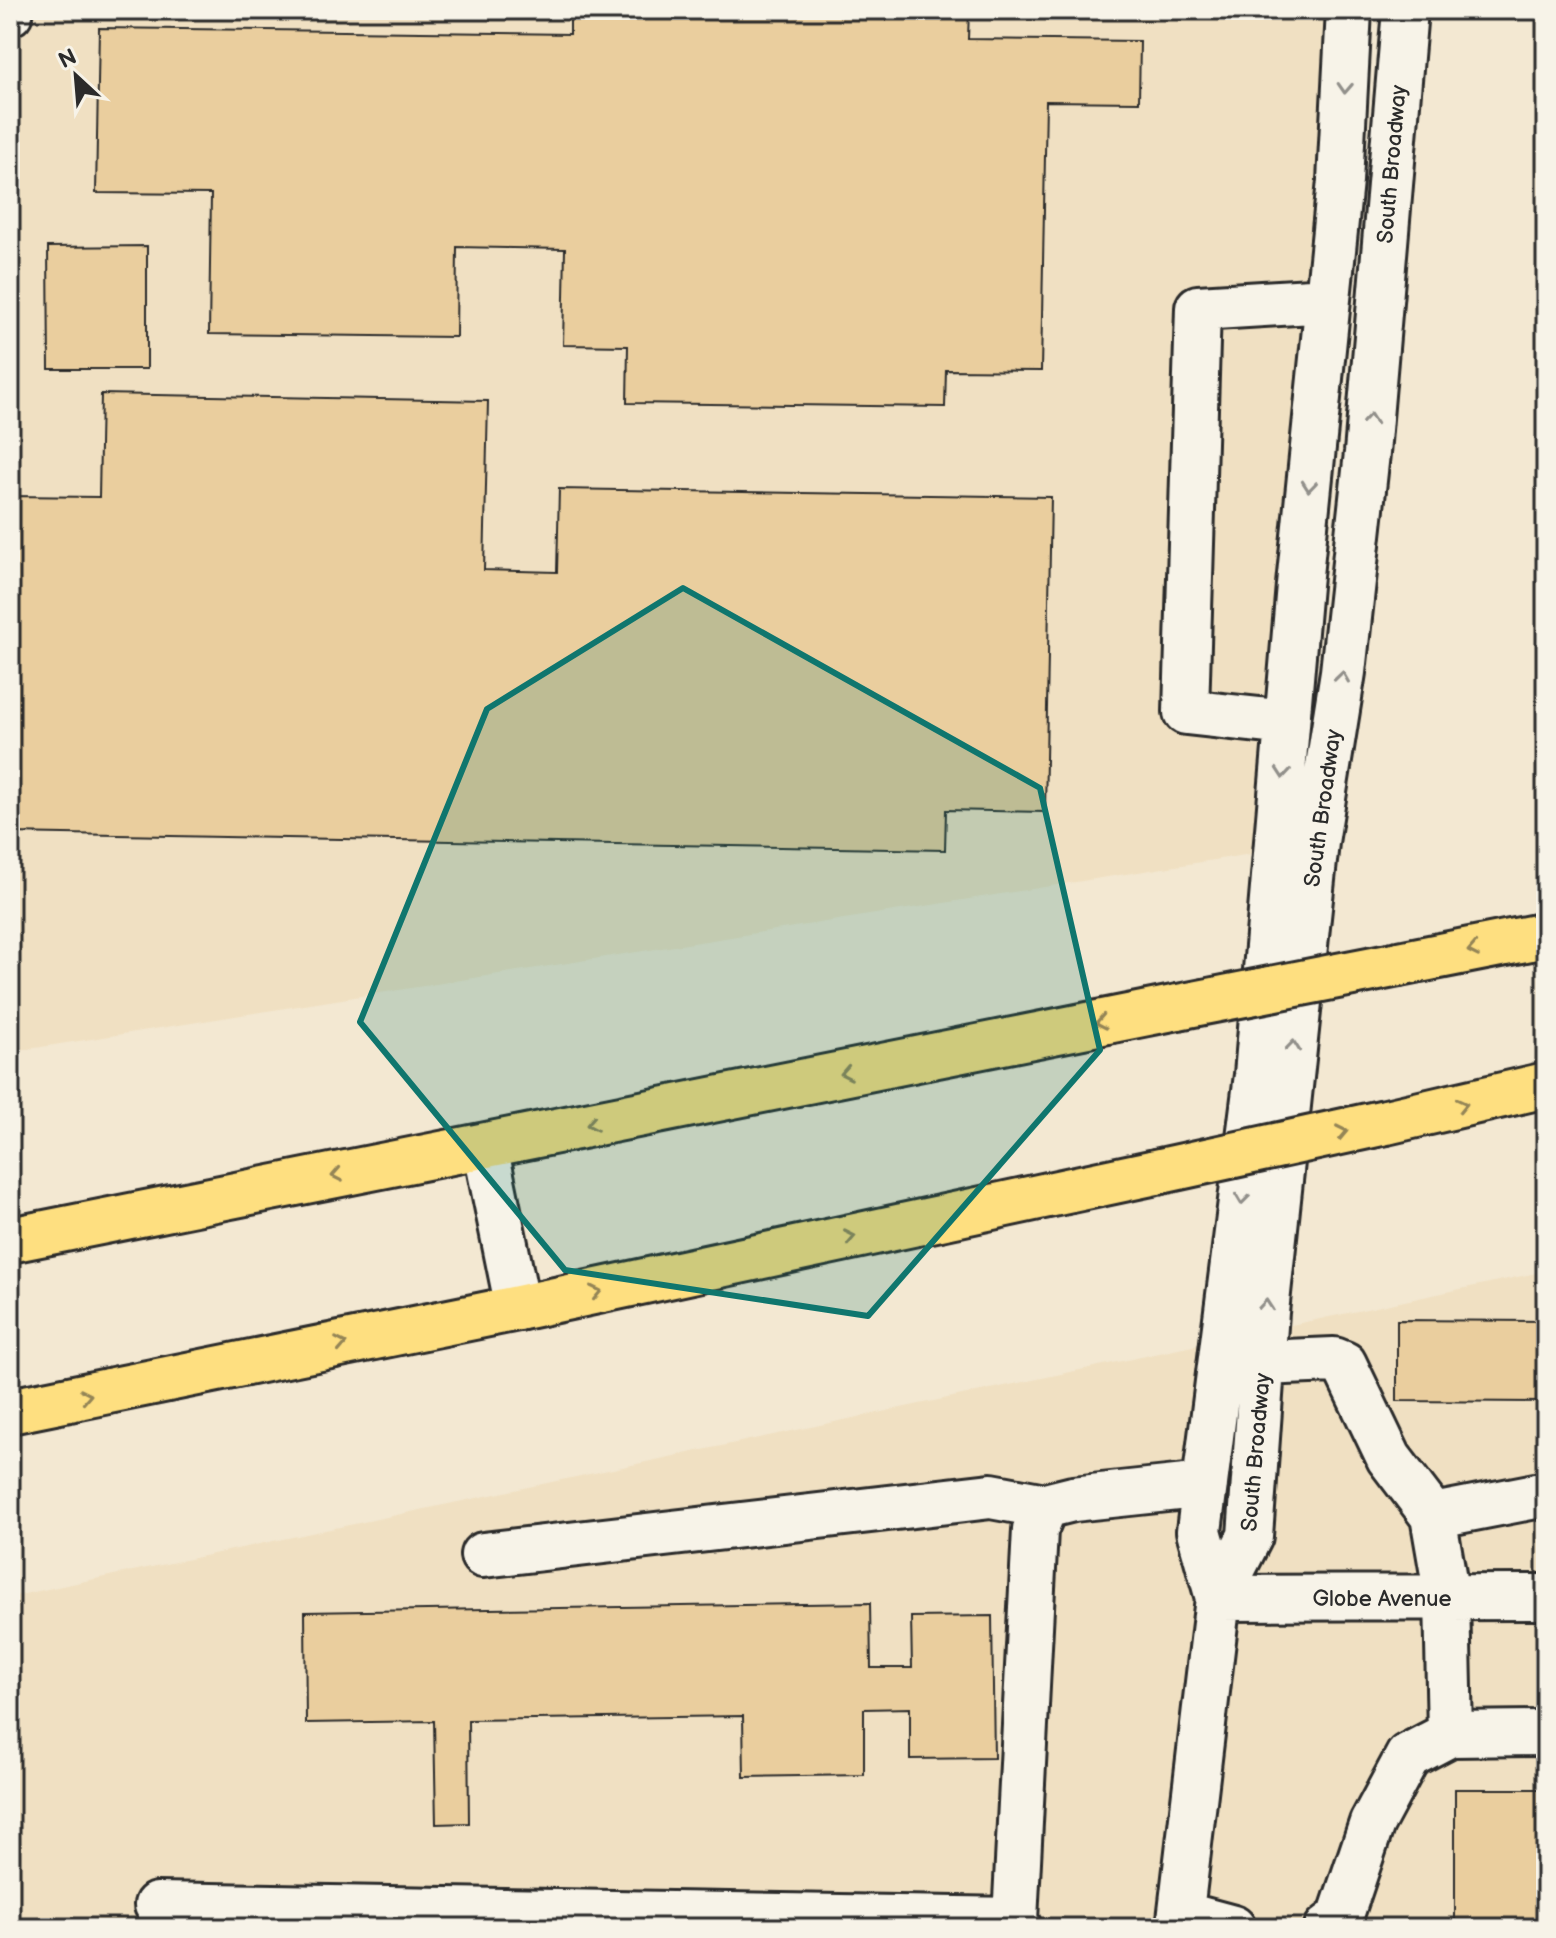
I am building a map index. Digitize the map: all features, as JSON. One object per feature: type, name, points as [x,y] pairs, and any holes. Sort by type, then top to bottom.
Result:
[{"type":"highway","points":[[10,1240],[1546,935]]},
{"type":"highway","points":[[10,1411],[518,1308],[1546,1085]]},
{"type":"street","name":"South Broadway","points":[[1180,1921],[1218,1598],[1250,1536],[1262,1363],[1312,873],[1343,672],[1365,468],[1405,10]]},
{"type":"street","name":"South Broadway","points":[[1218,1598],[1199,1531],[1257,1075],[1287,723],[1340,181],[1344,18]]},
{"type":"street","points":[[1287,723],[1186,712],[1198,308],[1328,300]]},
{"type":"street","points":[[485,1146],[518,1308]]},
{"type":"street","points":[[1262,1363],[1334,1360],[1344,1364],[1389,1458],[1433,1516],[1447,1597],[1450,1734]]},
{"type":"street","points":[[483,1555],[991,1496],[1045,1506],[1073,1499],[1205,1485]]},
{"type":"street","points":[[1433,1516],[1546,1494]]},
{"type":"street","points":[[157,1905],[1017,1924],[1035,1530],[1045,1506]]},
{"type":"street","name":"Globe Avenue","points":[[1218,1598],[1546,1597]]},
{"type":"street","points":[[1327,1928],[1340,1918],[1372,1823],[1408,1756],[1450,1734],[1546,1733]]},
{"type":"street","points":[[1180,1921],[1233,1928]]},
{"type":"highlighted area","points":[[683,588],[1040,788],[1100,1050],[868,1316],[565,1270],[360,1022],[487,709]]},
{"type":"shaded area","points":[[10,10],[1349,10],[1276,850],[10,1052]]},
{"type":"shaded area","points":[[1546,1271],[1546,1928],[10,1928],[10,1597]]},
{"type":"building","points":[[570,10],[969,10],[968,39],[1140,41],[1139,102],[1046,101],[1041,371],[946,370],[945,407],[627,403],[628,346],[563,345],[565,249],[457,247],[456,337],[209,334],[211,194],[96,193],[99,28],[570,34]]},
{"type":"building","points":[[147,246],[147,369],[49,369],[48,247]]},
{"type":"building","points":[[101,394],[488,401],[484,570],[557,572],[559,489],[1051,497],[1045,812],[946,810],[945,850],[10,833],[10,496],[99,497]]},
{"type":"building","points":[[1397,1320],[1546,1321],[1546,1402],[1397,1401]]},
{"type":"building","points":[[870,1603],[871,1668],[912,1668],[911,1617],[992,1616],[994,1758],[910,1759],[910,1708],[864,1709],[864,1775],[744,1777],[743,1716],[468,1720],[469,1823],[436,1824],[434,1721],[306,1723],[305,1612]]},
{"type":"building","points":[[1455,1789],[1546,1789],[1546,1928],[1455,1928]]}]
